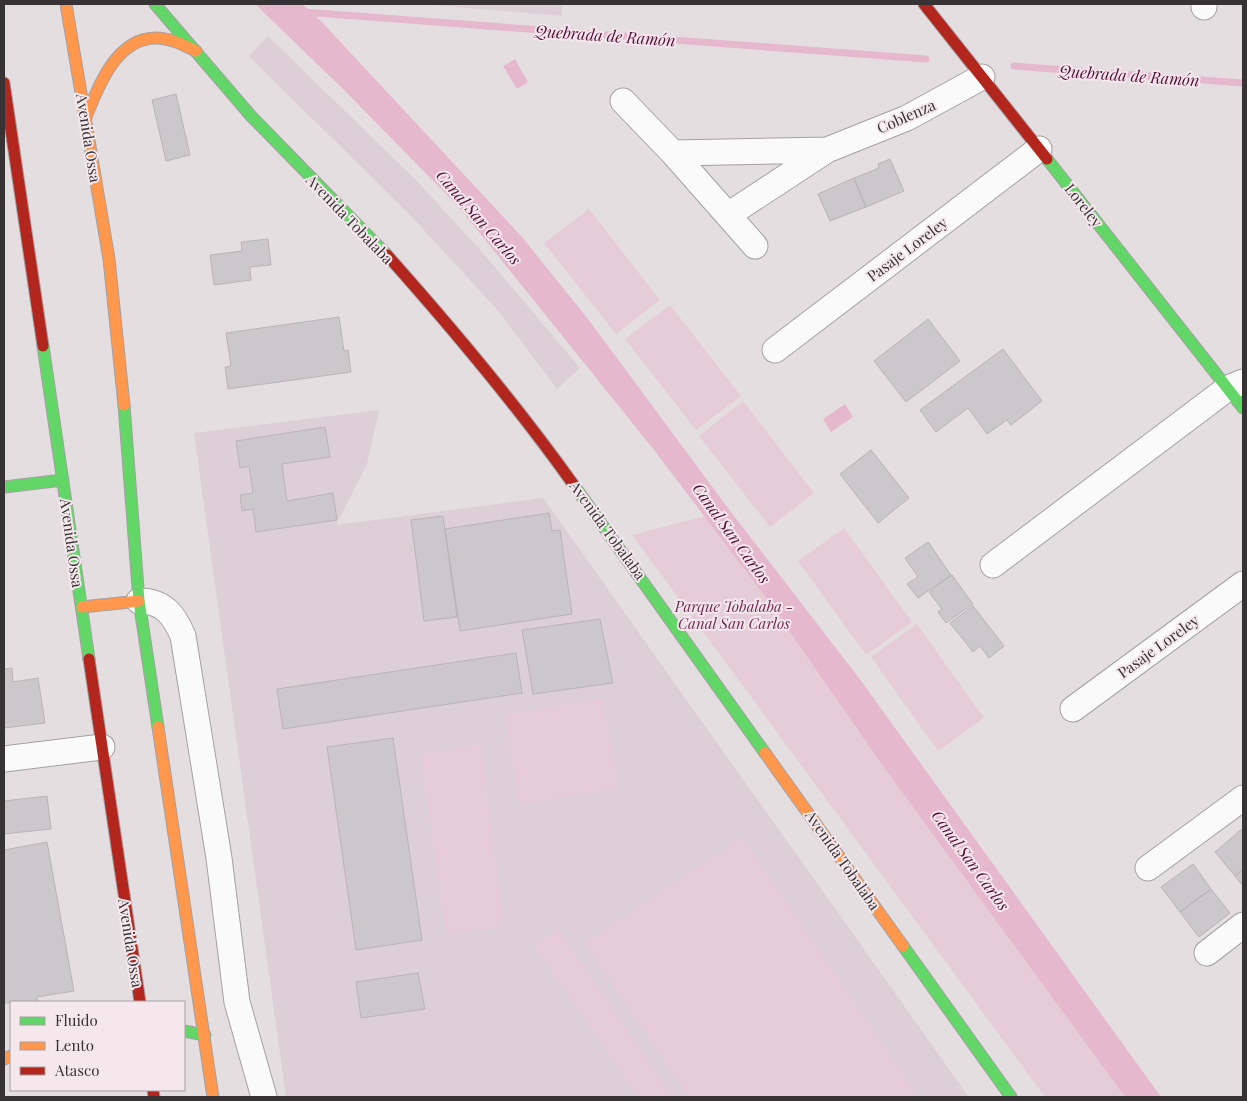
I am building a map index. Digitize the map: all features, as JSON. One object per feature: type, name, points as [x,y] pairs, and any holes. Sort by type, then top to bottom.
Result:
[{"type":"main road","name":"Avenida Ossa","points":[[66,4],[109,259],[139,601],[213,1097]]},
{"type":"main road","name":"Avenida Tobalaba","points":[[155,4],[250,116],[372,240],[435,308],[537,433],[1011,1097]]},
{"type":"main road","name":"Loreley","points":[[924,4],[1039,149],[1236,385],[1243,408]]},
{"type":"main road","points":[[86,117],[104,74],[125,48],[140,40],[159,38],[184,44],[196,51]]},
{"type":"main road","name":"Avenida Ossa","points":[[4,83],[11,171],[63,480],[140,1001]]},
{"type":"main road","points":[[4,487],[63,480]]},
{"type":"main road","points":[[82,607],[139,601]]},
{"type":"main road","points":[[185,1030],[205,1035]]},
{"type":"street","name":"Coblenza","points":[[728,215],[827,150],[907,118],[981,74]]},
{"type":"street","points":[[623,101],[755,246]]},
{"type":"street","name":"Pasaje Loreley","points":[[775,350],[1039,149]]},
{"type":"street","name":"Coblenza","points":[[673,154],[827,150]]},
{"type":"street","points":[[993,565],[1236,385]]},
{"type":"street","name":"Pasaje Loreley","points":[[1073,709],[1243,584]]},
{"type":"street","points":[[139,601],[155,603],[172,613],[183,636],[219,858],[237,1002],[264,1097]]},
{"type":"street","points":[[4,759],[102,747]]},
{"type":"street","points":[[1148,868],[1243,798]]},
{"type":"street","points":[[1207,953],[1243,925]]},
{"type":"shaded area","points":[[421,4],[562,4],[562,16]]},
{"type":"shaded area","points":[[268,36],[418,182],[483,253],[580,368],[557,389],[501,314],[413,218],[249,56]]},
{"type":"shaded area","points":[[379,410],[367,464],[336,525],[543,498],[969,1097],[286,1097],[194,433]]},
{"type":"green space","points":[[589,209],[660,300],[616,334],[544,243]]},
{"type":"green space","points":[[670,305],[741,396],[696,430],[625,339]]},
{"type":"green space","points":[[743,401],[814,493],[770,527],[699,436]]},
{"type":"green space","name":"Parque Tobalaba - Canal San Carlos","points":[[705,516],[764,595],[883,766],[1125,1097],[1045,1097],[632,535]]},
{"type":"green space","points":[[844,528],[912,622],[866,655],[798,561]]},
{"type":"green space","points":[[917,624],[984,718],[938,751],[871,657]]},
{"type":"green space","points":[[603,698],[618,788],[519,805],[505,715]]},
{"type":"green space","points":[[481,744],[504,927],[446,934],[420,754]]},
{"type":"green space","points":[[742,837],[919,1097],[690,1097],[585,943]]},
{"type":"green space","points":[[558,929],[672,1097],[639,1097],[534,945]]},
{"type":"water","name":"Canal San Carlos","points":[[255,4],[302,4],[320,20],[522,237],[588,319],[731,512],[859,678],[1161,1097],[1125,1097],[883,766],[764,595],[654,450],[458,206],[345,91]]},
{"type":"water","points":[[515,59],[528,82],[517,89],[503,66]]},
{"type":"water","points":[[845,404],[853,417],[831,432],[823,419]]},
{"type":"building","points":[[176,94],[190,155],[166,161],[152,100]]},
{"type":"building","points":[[890,159],[904,191],[866,207],[854,178],[879,168],[878,164]]},
{"type":"building","points":[[854,178],[866,207],[830,221],[818,194]]},
{"type":"building","points":[[268,239],[271,265],[250,267],[251,280],[214,285],[210,255],[242,251],[241,242]]},
{"type":"building","points":[[339,317],[344,351],[348,350],[351,372],[228,389],[225,367],[231,366],[226,333]]},
{"type":"building","points":[[928,319],[960,361],[906,402],[874,361]]},
{"type":"building","points":[[1003,349],[1042,401],[1011,425],[1007,420],[987,434],[968,408],[936,432],[920,410]]},
{"type":"building","points":[[325,427],[330,457],[282,464],[287,501],[333,493],[337,520],[256,532],[253,509],[242,511],[240,495],[253,493],[249,466],[240,468],[236,441]]},
{"type":"building","points":[[871,450],[909,498],[878,523],[840,474]]},
{"type":"building","points":[[549,513],[552,531],[560,530],[572,614],[460,631],[445,529]]},
{"type":"building","points":[[443,516],[457,617],[424,621],[411,520]]},
{"type":"building","points":[[928,542],[951,575],[918,598],[907,584],[918,577],[905,558]]},
{"type":"building","points":[[952,575],[973,604],[946,623],[938,612],[942,609],[929,592]]},
{"type":"building","points":[[973,606],[1004,646],[989,658],[980,646],[973,652],[950,623]]},
{"type":"building","points":[[600,619],[613,683],[533,694],[522,630]]},
{"type":"building","points":[[516,653],[522,693],[283,729],[277,689]]},
{"type":"building","points":[[12,668],[13,682],[38,678],[45,723],[4,728],[4,669]]},
{"type":"building","points":[[393,738],[422,940],[356,950],[327,747]]},
{"type":"building","points":[[47,796],[51,829],[4,834],[4,801]]},
{"type":"building","points":[[1243,828],[1243,869],[1235,876],[1215,852]]},
{"type":"building","points":[[47,842],[74,991],[37,997],[38,1001],[10,1001],[10,1003],[4,1003],[4,850]]},
{"type":"building","points":[[1193,864],[1211,889],[1180,912],[1161,887]]},
{"type":"building","points":[[1243,869],[1243,886],[1235,876]]},
{"type":"building","points":[[1211,889],[1230,913],[1199,937],[1180,912]]},
{"type":"building","points":[[418,973],[425,1009],[361,1018],[356,982]]},
{"type":"waterway","name":"Quebrada de Ramón","points":[[303,12],[926,59]]},
{"type":"waterway","name":"Quebrada de Ramón","points":[[1014,66],[1243,83]]},
{"type":"traffic: fast","points":[[155,4],[251,116],[387,255]]},
{"type":"traffic: fast","points":[[1047,159],[1243,408]]},
{"type":"traffic: fast","points":[[43,346],[89,659]]},
{"type":"traffic: fast","points":[[124,405],[139,601],[158,727]]},
{"type":"traffic: fast","points":[[4,487],[63,480]]},
{"type":"traffic: fast","points":[[573,484],[765,753]]},
{"type":"traffic: fast","points":[[903,946],[1011,1097]]},
{"type":"traffic: fast","points":[[185,1031],[205,1035]]},
{"type":"traffic: slow","points":[[66,4],[109,259],[124,405]]},
{"type":"traffic: slow","points":[[86,117],[96,92],[110,66],[130,46],[142,40],[161,38],[177,42],[196,51]]},
{"type":"traffic: slow","points":[[82,607],[139,601]]},
{"type":"traffic: slow","points":[[158,727],[213,1097]]},
{"type":"traffic: slow","points":[[765,753],[903,946]]},
{"type":"traffic: slow","points":[[4,1059],[10,1056]]},
{"type":"traffic: jam","points":[[924,4],[1047,159]]},
{"type":"traffic: jam","points":[[4,83],[43,346]]},
{"type":"traffic: jam","points":[[387,255],[483,367],[573,484]]},
{"type":"traffic: jam","points":[[89,659],[140,1001]]},
{"type":"traffic: jam","points":[[153,1091],[154,1097]]}]
